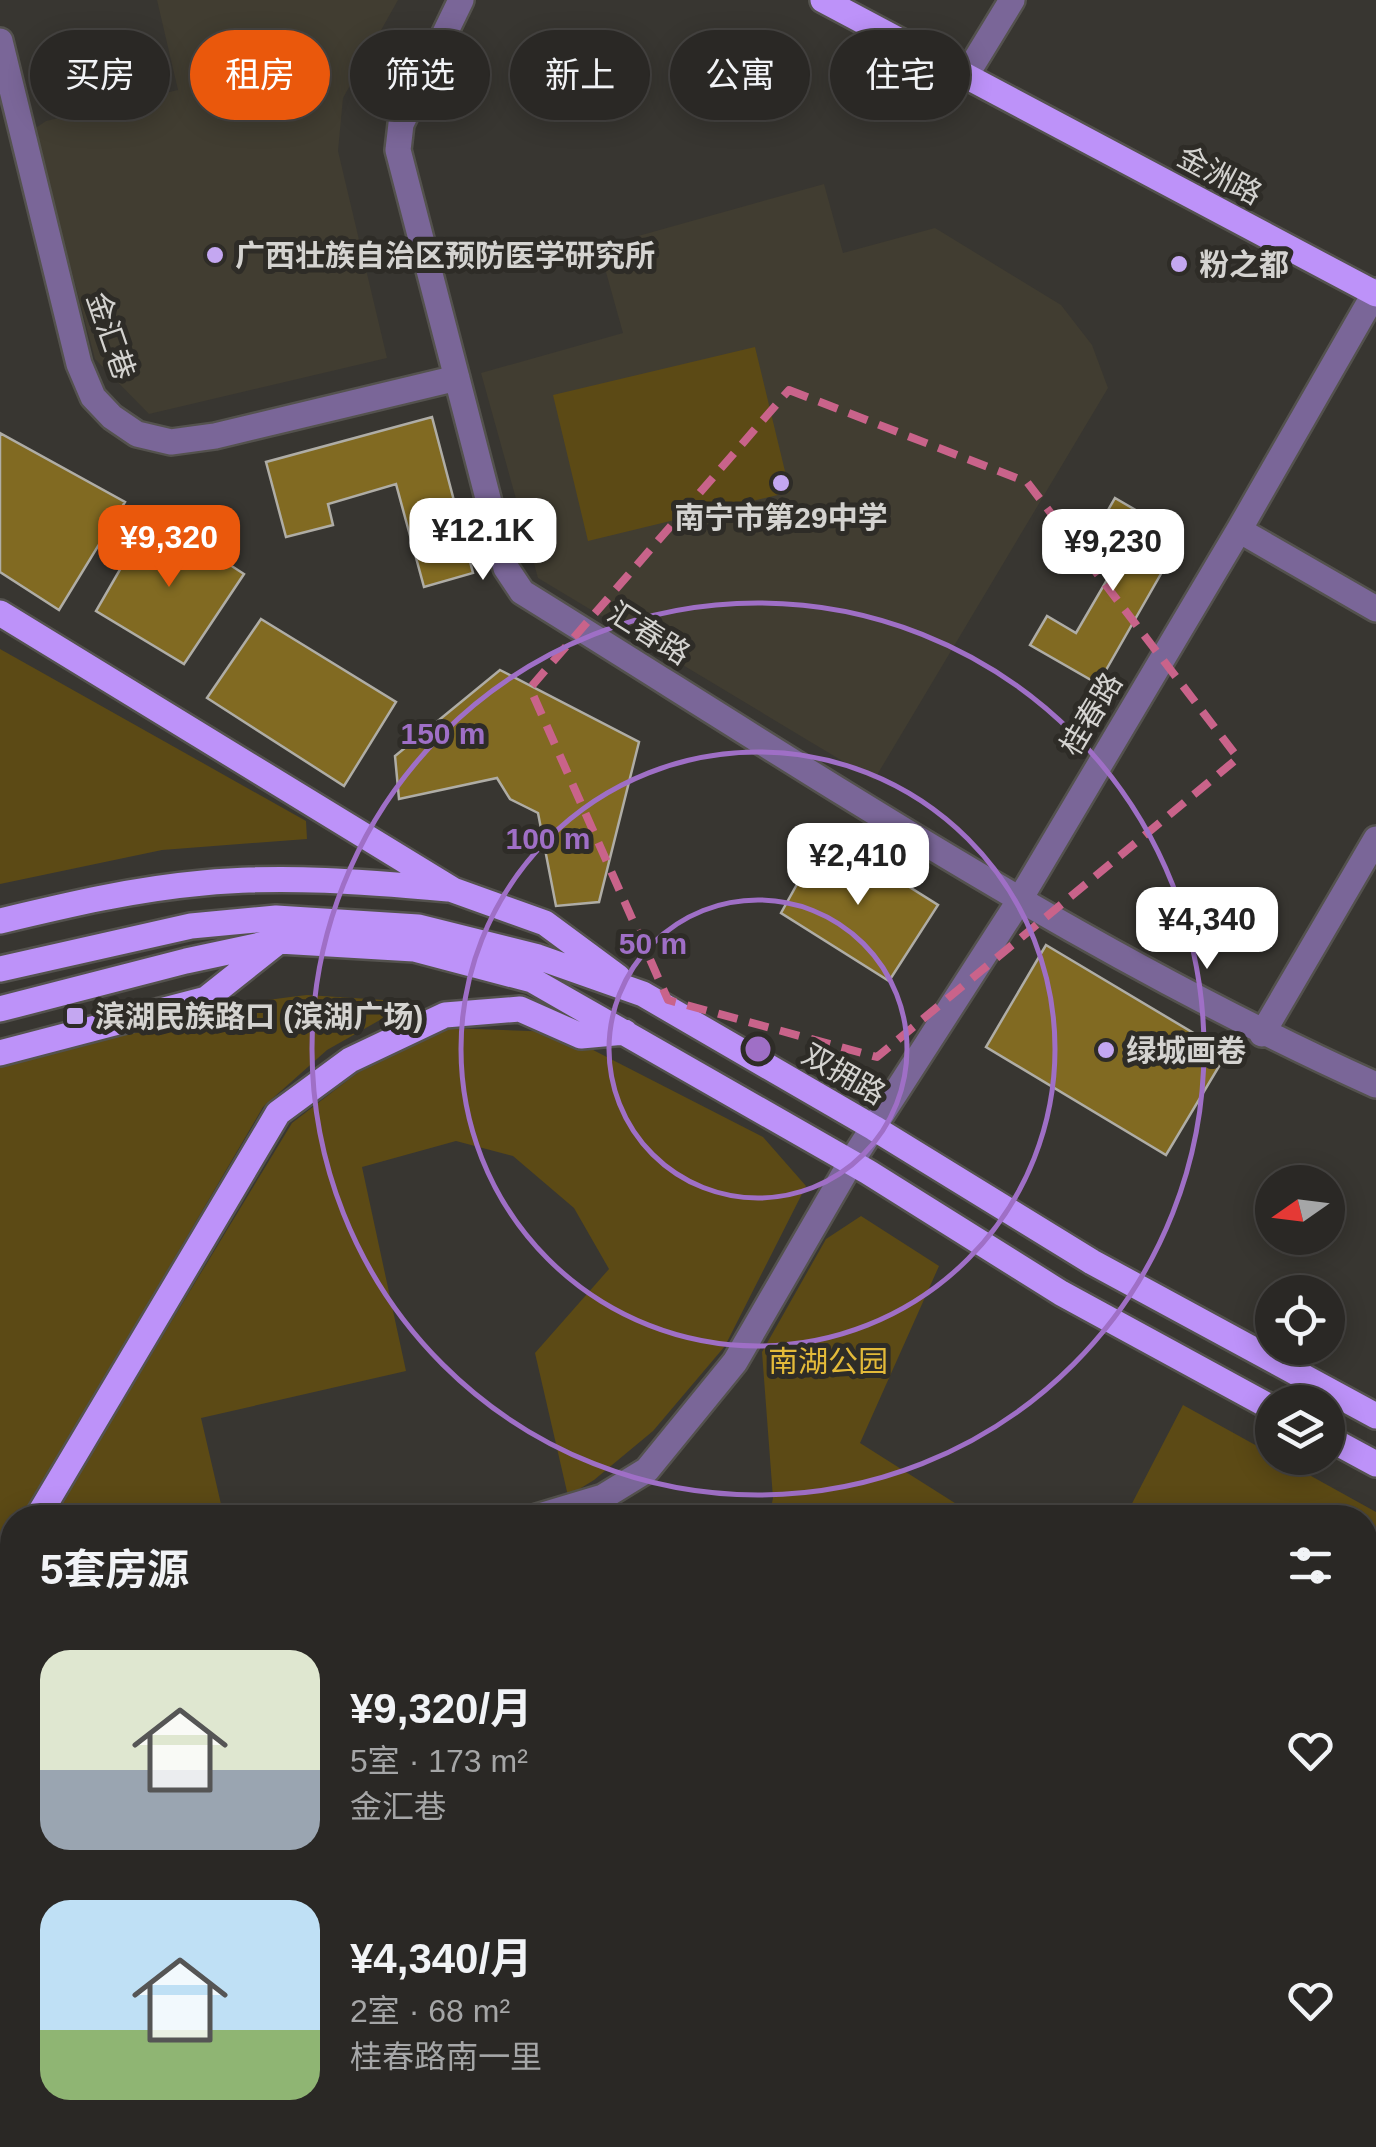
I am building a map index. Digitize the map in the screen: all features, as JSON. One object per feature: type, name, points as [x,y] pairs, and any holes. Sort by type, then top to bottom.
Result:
[{"type":"main road","name":"金洲路","points":[[822,0],[878,30]]},
{"type":"main road","name":"金洲路","points":[[970,80],[1376,293]]},
{"type":"main road","points":[[0,613],[452,890],[546,924],[642,994]]},
{"type":"main road","points":[[0,921],[106,896],[205,882],[333,880],[452,890]]},
{"type":"main road","name":"双拥路","points":[[0,969],[191,926],[276,918],[418,927],[538,956],[642,994],[874,1128],[1092,1262],[1376,1416]]},
{"type":"main road","points":[[0,1009],[186,961],[279,942],[414,949],[532,980],[851,1162],[1061,1293],[1255,1399]]},
{"type":"main road","points":[[0,1053],[206,999],[279,942]]},
{"type":"main road","points":[[45,1505],[278,1114],[350,1060],[445,1014],[520,1009],[581,1036],[625,1032]]},
{"type":"main road","points":[[1345,1447],[1376,1464]]},
{"type":"street","name":"汇春路","points":[[461,0],[401,124],[398,150],[506,568],[522,592],[1018,900],[1262,1034],[1376,1086]]},
{"type":"street","points":[[970,69],[1012,0]]},
{"type":"street","name":"金汇巷","points":[[0,41],[79,364],[94,397],[112,418],[137,434],[171,442],[215,436],[457,378]]},
{"type":"street","name":"桂春路","points":[[576,1505],[603,1497],[646,1470],[735,1362],[851,1162],[1018,900],[1376,293]]},
{"type":"street","points":[[1239,530],[1376,609]]},
{"type":"street","points":[[1262,1034],[1376,839]]},
{"type":"highlighted area","points":[[789,390],[1027,482],[1238,758],[877,1057],[668,1000],[530,688]]},
{"type":"shaded area","name":"广西壮族自治区预防医学研究所","points":[[157,0],[398,0],[381,30],[350,30],[350,86],[343,98],[338,151],[387,358],[149,414],[95,359],[34,129],[50,120],[170,120],[170,92],[178,90],[170,56],[170,30],[164,30]]},
{"type":"shaded area","name":"南宁市第29中学","points":[[824,184],[843,253],[935,228],[1061,305],[1092,345],[1108,388],[874,780],[538,578],[481,373],[623,333],[599,247]]},
{"type":"green space","points":[[755,347],[790,492],[588,541],[553,395]]},
{"type":"green space","points":[[0,649],[306,821],[307,839],[162,850],[0,884]]},
{"type":"green space","points":[[307,995],[384,1000],[387,1016],[327,1050],[263,1107],[30,1505],[0,1505],[0,1068],[70,1038],[190,1011]]},
{"type":"green space","points":[[448,1028],[558,1032],[763,1137],[806,1186],[725,1346],[653,1431],[594,1480],[568,1496],[535,1353],[609,1269],[574,1208],[513,1156],[456,1141],[362,1167],[406,1371],[201,1418],[221,1505],[60,1505],[292,1123],[357,1073]]},
{"type":"green space","name":"南湖公园","points":[[861,1216],[939,1266],[860,1443],[958,1505],[772,1505],[762,1352],[826,1239]]},
{"type":"green space","points":[[1183,1405],[1255,1445],[1255,1475],[1309,1475],[1363,1505],[1131,1505]]},
{"type":"building","points":[[432,417],[473,573],[424,587],[396,484],[328,504],[333,525],[286,537],[266,462]]},
{"type":"building","points":[[0,433],[125,502],[59,610],[0,572]]},
{"type":"building","points":[[1115,498],[1182,537],[1098,684],[1030,645],[1047,616],[1076,633],[1125,549],[1096,531]]},
{"type":"building","points":[[152,514],[244,574],[184,664],[96,611]]},
{"type":"building","points":[[261,619],[396,702],[344,786],[207,698]]},
{"type":"building","points":[[500,670],[639,742],[599,902],[556,906],[538,813],[510,799],[497,778],[399,799],[395,756]]},
{"type":"building","points":[[825,834],[938,905],[889,981],[781,913]]},
{"type":"building","name":"绿城画卷","points":[[1046,945],[1227,1053],[1166,1155],[986,1047]]},
{"type":"place","name":"广西壮族自治区预防医学研究所","points":[[215,255]]},
{"type":"place","name":"粉之都","points":[[1179,264]]},
{"type":"place","name":"南宁市第29中学","points":[[781,483]]},
{"type":"place","name":"滨湖民族路口 (滨湖广场)","points":[[75,1016]]},
{"type":"place","name":"绿城画卷","points":[[1106,1050]]}]
